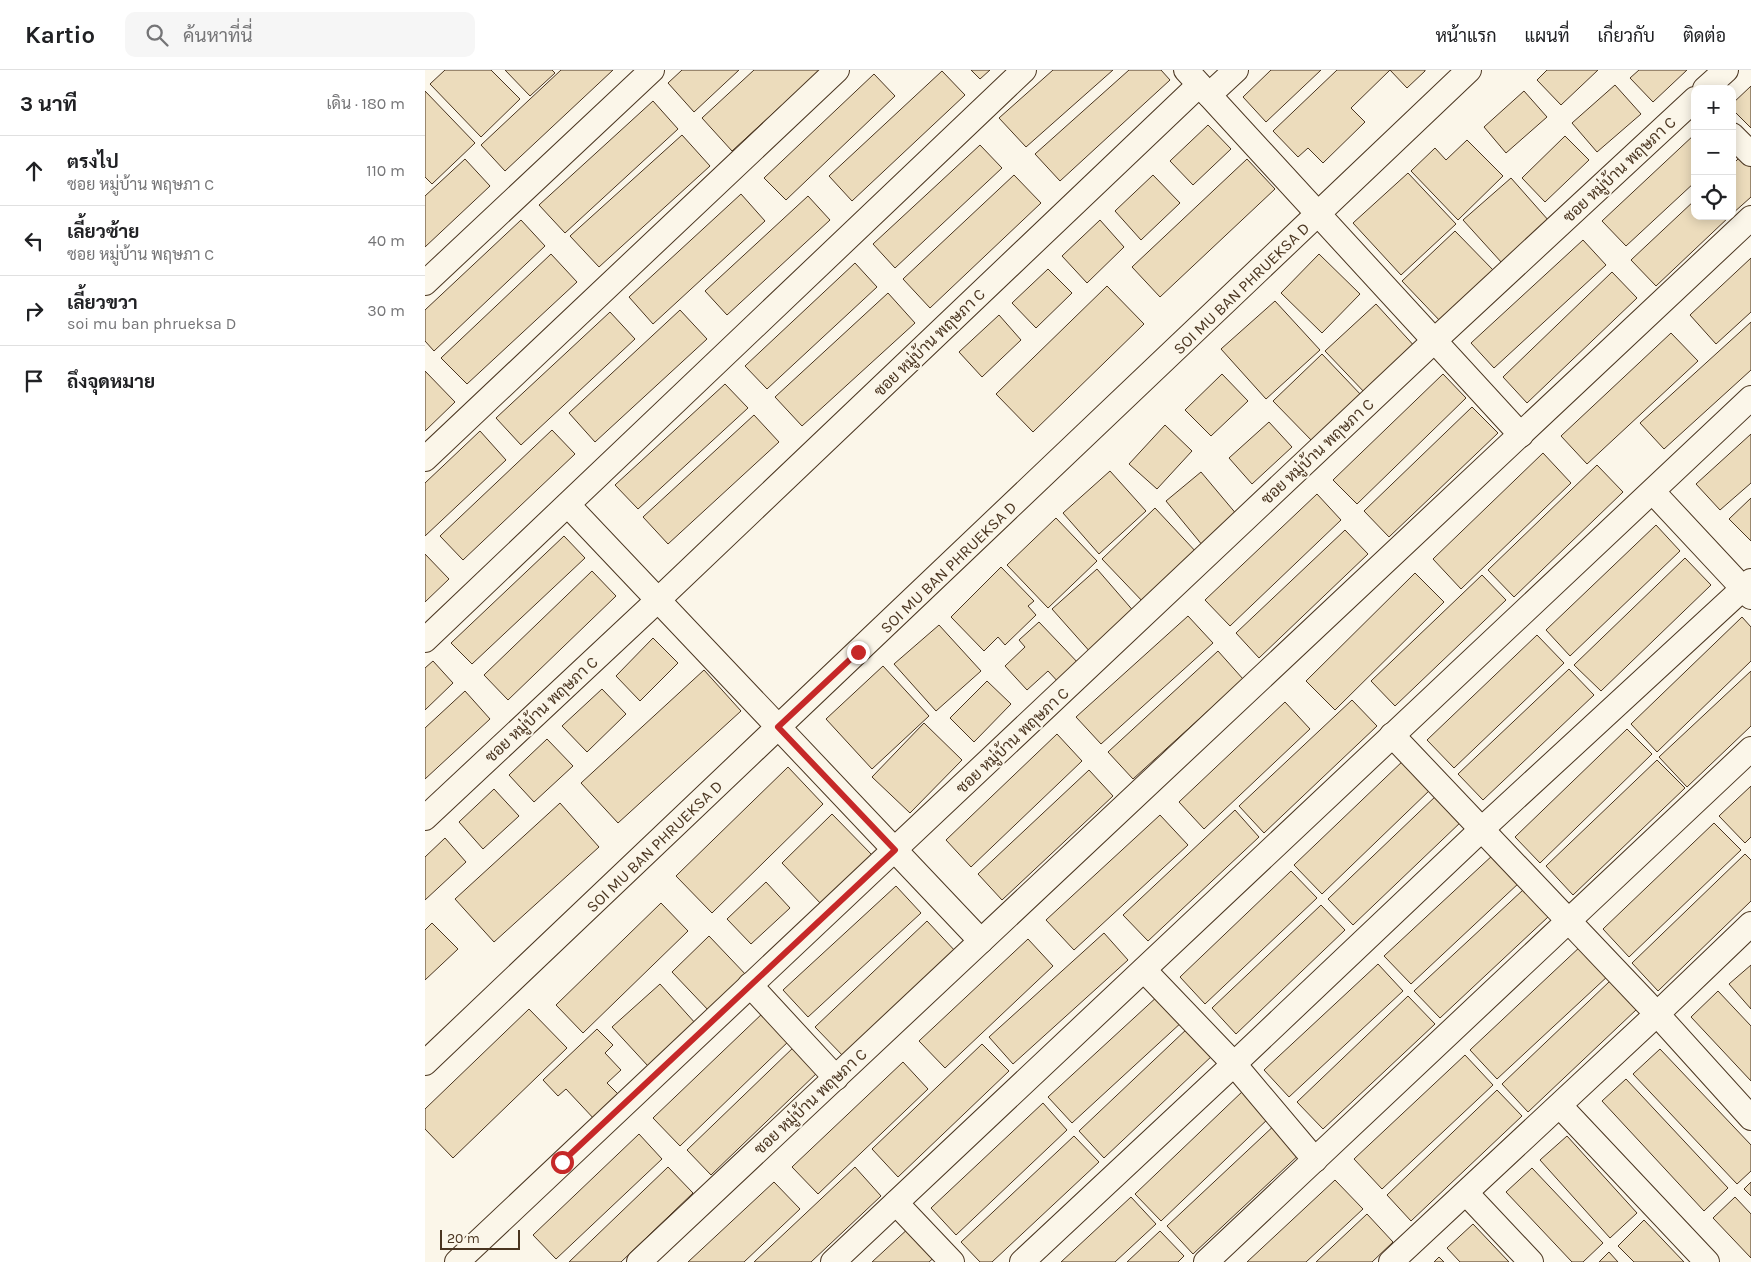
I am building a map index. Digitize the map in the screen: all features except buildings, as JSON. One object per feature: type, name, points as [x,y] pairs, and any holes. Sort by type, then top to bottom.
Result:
[{"type":"street","points":[[425,283],[652,70]]},
{"type":"street","points":[[425,459],[837,70]]},
{"type":"street","points":[[425,640],[1024,70]]},
{"type":"street","name":"ซอย หมู่บ้าน พฤษภา C","points":[[425,818],[658,600],[1198,83],[1236,70]]},
{"type":"street","name":"SOI MU BAN PHRUEKSA D","points":[[425,1063],[1469,70]]},
{"type":"street","points":[[1709,85],[1725,70]]},
{"type":"street","points":[[1198,83],[1521,435]]},
{"type":"street","name":"ซอย หมู่บ้าน พฤษภา C","points":[[457,1262],[1434,341],[1691,102]]},
{"type":"street","points":[[1736,138],[1751,154]]},
{"type":"street","name":"ซอย หมู่บ้าน พฤษภา C","points":[[639,1262],[1751,218]]},
{"type":"street","points":[[833,1262],[1751,398]]},
{"type":"street","points":[[1022,1262],[1482,829],[1748,589],[1653,492]]},
{"type":"street","points":[[568,505],[981,941]]},
{"type":"street","points":[[1392,735],[1657,1014],[1751,1118]]},
{"type":"street","points":[[1206,1262],[1751,749]]},
{"type":"street","points":[[1391,1262],[1560,1106],[1751,925]]},
{"type":"street","points":[[1144,970],[1234,1064],[1315,1160]]},
{"type":"street","points":[[750,985],[835,1078]]},
{"type":"street","points":[[1560,1106],[1707,1262]]},
{"type":"street","points":[[1466,1192],[1531,1262]]},
{"type":"street","points":[[896,1203],[952,1262]]},
{"type":"route","points":[[562,1162],[895,850],[778,727],[858,652]]}]
